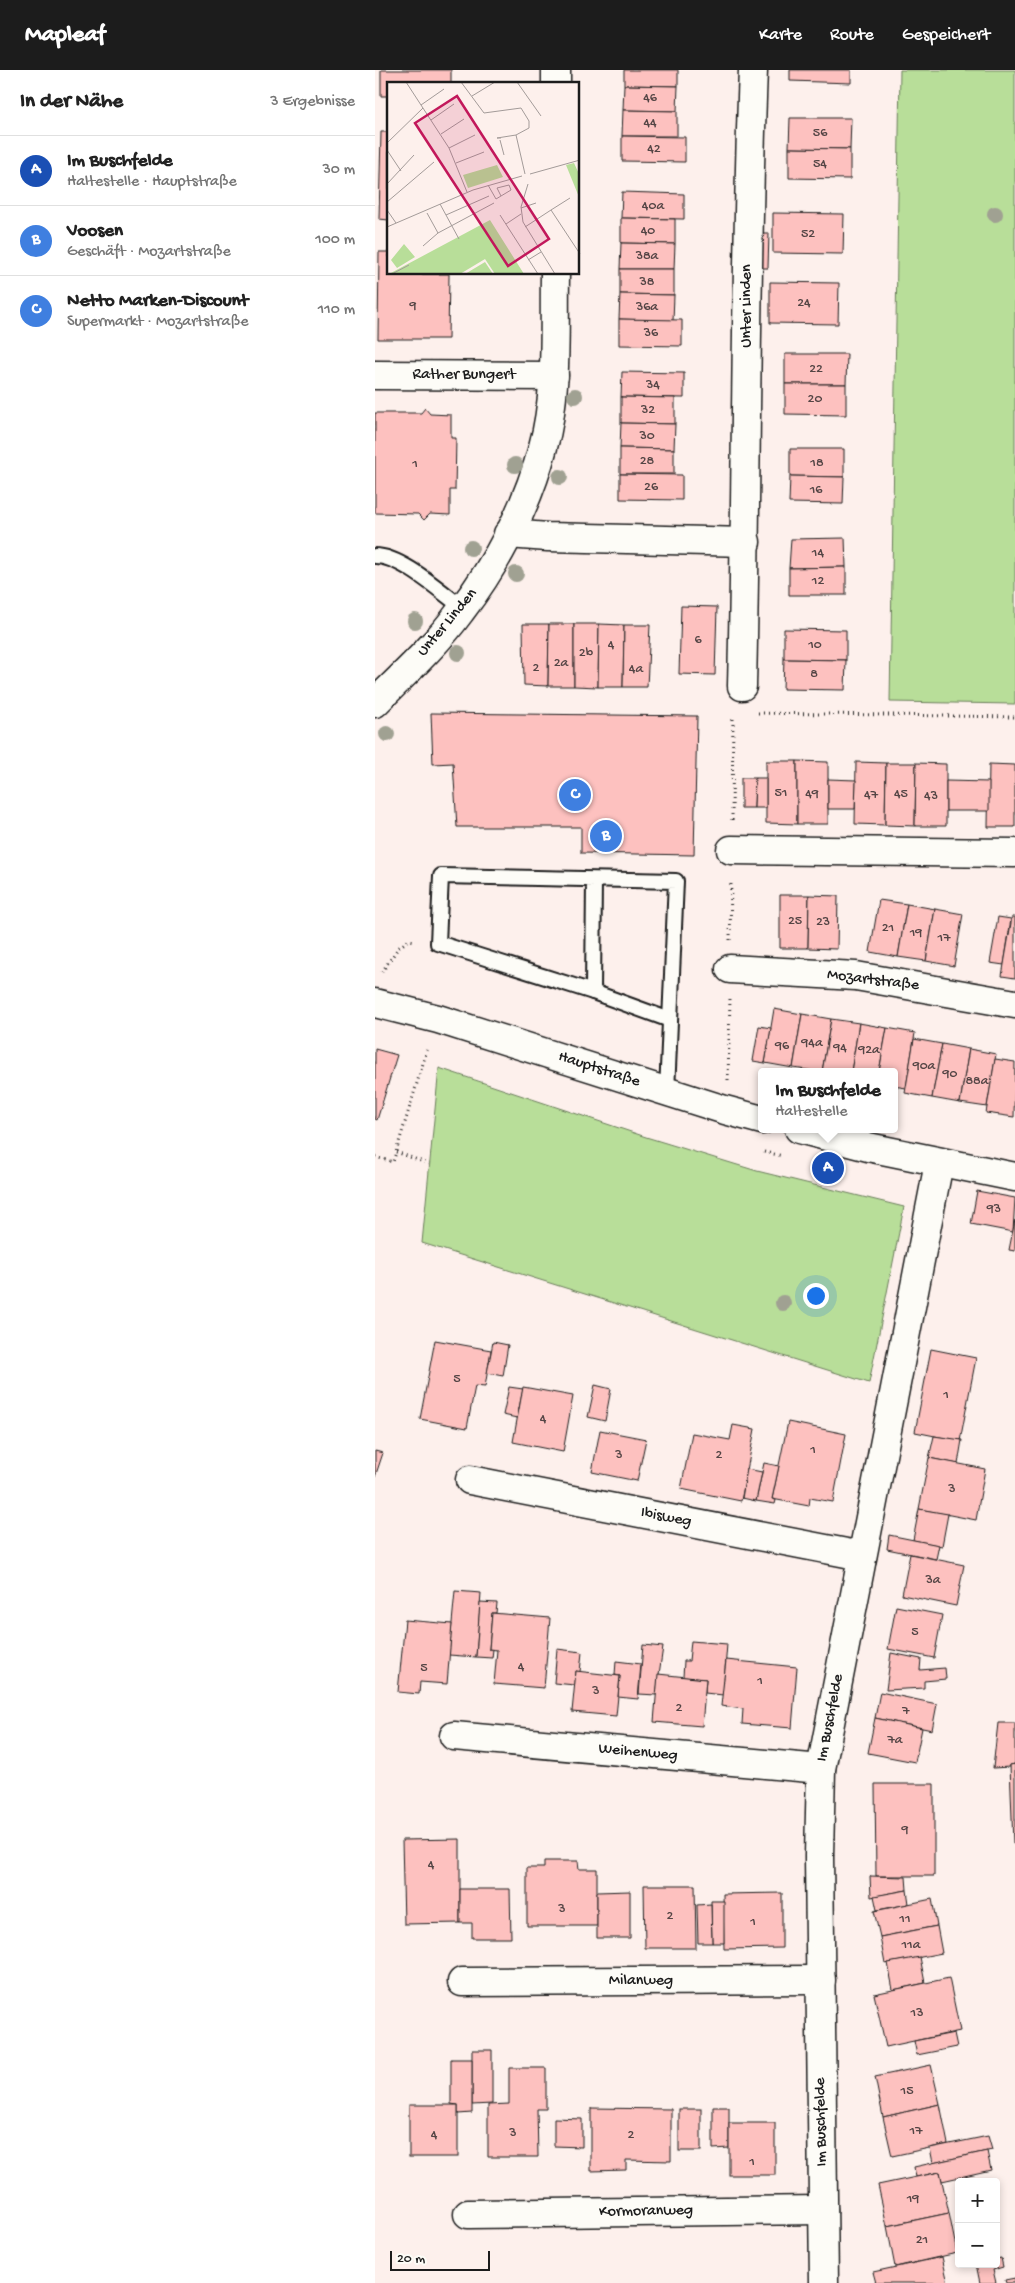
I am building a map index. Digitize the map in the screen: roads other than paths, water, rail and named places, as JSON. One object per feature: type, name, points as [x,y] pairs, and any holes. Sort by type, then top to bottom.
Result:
[{"type":"street","name":"Unter Linden","points":[[742,686],[746,542],[748,199],[753,70]]},
{"type":"street","name":"Unter Linden","points":[[375,703],[463,608],[481,583],[508,534],[532,482],[544,446],[554,376],[555,275]]},
{"type":"street","name":"Rather Bungert","points":[[375,375],[554,376]]},
{"type":"street","points":[[508,534],[548,537],[746,542]]},
{"type":"street","points":[[731,850],[1015,853]]},
{"type":"street","name":"Mozartstraße","points":[[730,969],[856,976],[1015,1004]]},
{"type":"street","name":"Hauptstraße","points":[[375,986],[438,1019]]},
{"type":"street","name":"Hauptstraße","points":[[375,1003],[438,1019],[758,1119]]},
{"type":"street","points":[[814,1133],[868,1147],[1015,1177]]},
{"type":"street","name":"Im Buschfelde","points":[[824,2283],[819,1856],[821,1769],[939,1162]]},
{"type":"street","name":"Ibisweg","points":[[470,1480],[863,1556]]},
{"type":"street","name":"Weihenweg","points":[[454,1736],[821,1769]]},
{"type":"street","name":"Milanweg","points":[[462,1982],[821,1980]]},
{"type":"street","name":"Kormoranweg","points":[[468,2214],[823,2210]]},
{"type":"lane","points":[[375,556],[384,556],[403,564],[463,608]]},
{"type":"lane","points":[[667,1092],[676,881],[441,876],[438,943],[593,992],[670,1020]]},
{"type":"lane","points":[[593,992],[594,880]]},
{"type":"place","name":"Netto Marken-Discount","points":[[575,795]]},
{"type":"place","name":"Voosen","points":[[606,836]]},
{"type":"place","name":"Im Buschfelde","points":[[828,1168]]}]
